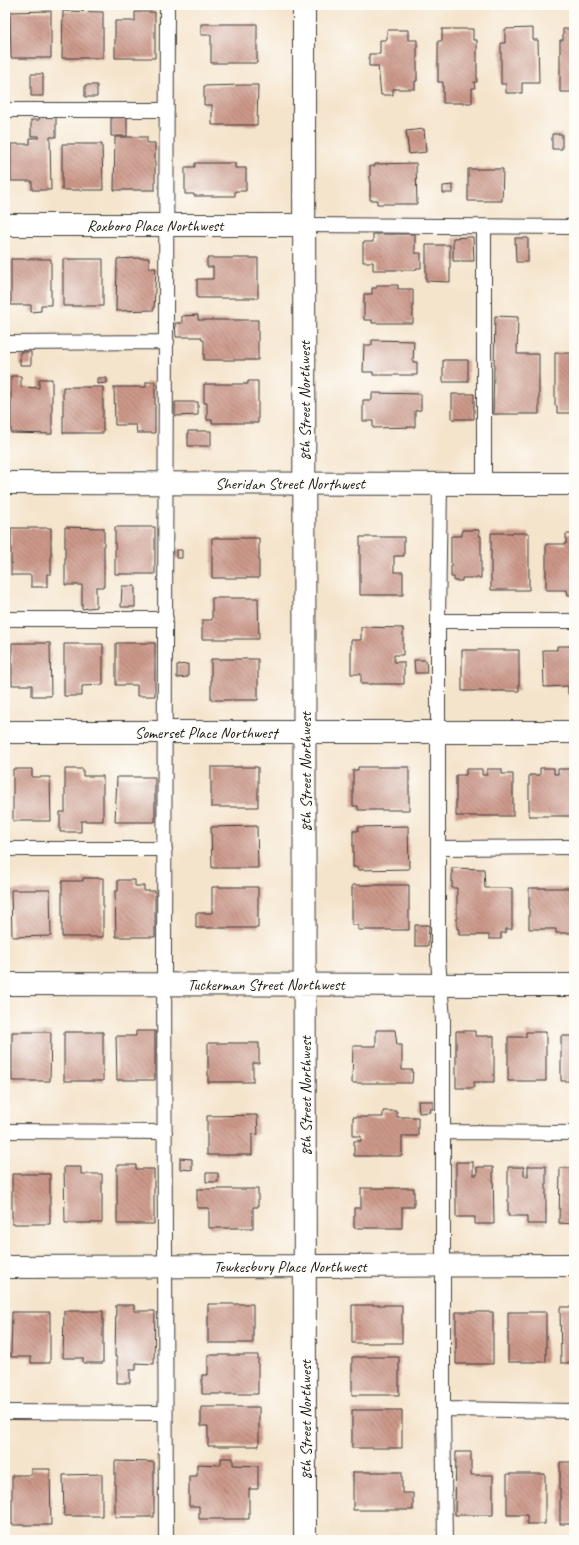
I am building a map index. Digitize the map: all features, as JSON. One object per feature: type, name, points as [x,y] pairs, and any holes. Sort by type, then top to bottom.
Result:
[{"type":"street","name":"8th Street Northwest","points":[[304,5],[305,1540]]},
{"type":"street","name":"Roxboro Place Northwest","points":[[5,225],[304,225]]},
{"type":"street","name":"Sheridan Street Northwest","points":[[5,483],[574,484]]},
{"type":"street","name":"Somerset Place Northwest","points":[[5,732],[574,732]]},
{"type":"street","name":"Tuckerman Street Northwest","points":[[5,984],[574,985]]},
{"type":"street","name":"Tewkesbury Place Northwest","points":[[5,1267],[574,1265]]},
{"type":"lane","points":[[166,1540],[164,984],[167,5]]},
{"type":"lane","points":[[5,110],[167,110]]},
{"type":"lane","points":[[304,225],[574,227]]},
{"type":"lane","points":[[484,226],[484,484]]},
{"type":"lane","points":[[5,343],[167,342]]},
{"type":"lane","points":[[440,484],[438,621],[438,960],[443,1019],[443,1409],[445,1540]]},
{"type":"lane","points":[[5,619],[166,619]]},
{"type":"lane","points":[[438,621],[574,621]]},
{"type":"lane","points":[[439,848],[574,848]]},
{"type":"lane","points":[[5,850],[165,850]]},
{"type":"lane","points":[[5,1131],[165,1132]]},
{"type":"lane","points":[[444,1132],[574,1133]]},
{"type":"lane","points":[[443,1409],[574,1411]]},
{"type":"lane","points":[[5,1412],[165,1413]]},
{"type":"building","points":[[51,11],[51,58],[11,58],[10,12]]},
{"type":"building","points":[[63,11],[103,12],[103,58],[62,58]]},
{"type":"building","points":[[135,12],[155,12],[155,58],[115,58],[115,21],[135,21]]},
{"type":"building","points":[[201,24],[257,24],[257,63],[211,63],[211,35],[201,35]]},
{"type":"building","points":[[533,28],[533,40],[538,40],[539,83],[522,83],[522,93],[506,93],[506,84],[501,84],[501,43],[505,43],[505,29]]},
{"type":"building","points":[[442,29],[473,29],[473,40],[477,40],[477,82],[474,82],[475,88],[472,88],[472,103],[443,103],[443,82],[438,82],[438,41],[442,41]]},
{"type":"building","points":[[563,29],[574,29],[574,92],[560,92],[560,40],[563,40]]},
{"type":"building","points":[[387,30],[408,30],[408,40],[417,40],[417,81],[415,81],[415,89],[393,89],[393,95],[381,95],[378,66],[369,66],[369,54],[380,54],[380,40],[387,40]]},
{"type":"building","points":[[31,74],[43,74],[43,96],[31,96]]},
{"type":"building","points":[[85,85],[97,85],[97,97],[85,97]]},
{"type":"building","points":[[258,85],[257,125],[212,125],[212,105],[204,105],[204,86]]},
{"type":"building","points":[[39,117],[56,117],[56,137],[50,137],[51,190],[32,190],[32,181],[11,181],[11,144],[30,144],[30,138],[39,138],[39,136],[31,136],[31,120],[39,120]]},
{"type":"building","points":[[111,117],[127,117],[127,136],[111,136]]},
{"type":"building","points":[[424,129],[426,152],[409,154],[406,131]]},
{"type":"building","points":[[552,134],[562,134],[562,149],[552,149]]},
{"type":"building","points":[[115,137],[147,137],[147,143],[155,143],[155,190],[114,190]]},
{"type":"building","points":[[62,144],[102,144],[103,190],[62,190]]},
{"type":"building","points":[[195,163],[235,163],[235,168],[246,168],[246,191],[235,191],[235,196],[194,196],[194,194],[185,194],[185,167],[195,167]]},
{"type":"building","points":[[416,163],[417,204],[377,204],[377,200],[370,200],[370,166],[375,166],[375,164]]},
{"type":"building","points":[[468,169],[503,169],[502,201],[468,201]]},
{"type":"building","points":[[453,185],[453,193],[443,193],[443,186]]},
{"type":"building","points":[[373,234],[415,234],[415,253],[421,253],[421,268],[416,268],[416,270],[373,270],[373,262],[363,262],[363,242],[373,242]]},
{"type":"building","points":[[473,237],[474,261],[453,261],[453,238]]},
{"type":"building","points":[[515,238],[528,238],[528,262],[516,262]]},
{"type":"building","points":[[426,245],[450,245],[450,282],[426,281]]},
{"type":"building","points":[[149,258],[149,268],[156,268],[154,310],[116,311],[117,259]]},
{"type":"building","points":[[207,258],[258,258],[258,298],[197,298],[197,279],[213,279],[213,267],[207,267]]},
{"type":"building","points":[[11,259],[51,259],[51,305],[41,305],[41,311],[31,312],[31,305],[11,305]]},
{"type":"building","points":[[63,259],[103,259],[103,306],[63,306]]},
{"type":"building","points":[[377,285],[398,285],[398,289],[413,289],[413,323],[372,323],[372,320],[364,320],[364,294],[372,294],[372,288],[377,288]]},
{"type":"building","points":[[198,315],[198,320],[258,320],[258,360],[204,360],[204,340],[202,340],[201,337],[176,337],[175,323],[182,323],[182,316]]},
{"type":"building","points":[[495,316],[518,317],[517,354],[539,354],[539,414],[493,414]]},
{"type":"building","points":[[372,340],[414,341],[413,362],[417,362],[417,375],[373,375],[373,372],[363,372],[364,345],[372,345]]},
{"type":"building","points":[[20,352],[31,352],[31,365],[20,365]]},
{"type":"building","points":[[555,353],[574,353],[574,413],[557,413],[557,406],[555,406]]},
{"type":"building","points":[[443,360],[468,360],[468,382],[443,382]]},
{"type":"building","points":[[11,376],[21,376],[21,387],[39,388],[39,379],[52,379],[52,434],[11,433]]},
{"type":"building","points":[[97,378],[107,378],[107,383],[97,384]]},
{"type":"building","points":[[248,381],[258,381],[258,423],[212,423],[212,420],[207,420],[207,403],[204,403],[204,384],[248,384]]},
{"type":"building","points":[[146,382],[155,382],[155,433],[137,433],[136,425],[115,425],[114,387],[146,387]]},
{"type":"building","points":[[63,387],[103,387],[103,433],[63,433]]},
{"type":"building","points":[[372,393],[421,394],[421,410],[415,411],[415,427],[373,428],[373,421],[363,421],[363,400],[372,400]]},
{"type":"building","points":[[452,394],[474,394],[474,419],[452,419]]},
{"type":"building","points":[[175,402],[198,402],[198,415],[175,416]]},
{"type":"building","points":[[188,431],[211,431],[211,446],[188,446]]},
{"type":"building","points":[[65,527],[104,528],[104,587],[96,587],[96,607],[82,609],[82,585],[65,585]]},
{"type":"building","points":[[115,527],[155,527],[155,574],[115,574]]},
{"type":"building","points":[[11,528],[51,528],[51,574],[47,574],[47,587],[31,587],[31,575],[11,575]]},
{"type":"building","points":[[462,530],[479,530],[479,536],[481,536],[481,578],[462,578],[462,581],[454,581],[454,577],[451,577],[451,536],[462,536]]},
{"type":"building","points":[[491,533],[529,533],[529,590],[491,590]]},
{"type":"building","points":[[566,534],[574,534],[574,595],[568,595],[567,590],[546,590],[546,544],[566,544]]},
{"type":"building","points":[[360,537],[404,537],[404,556],[394,556],[394,572],[403,572],[403,595],[360,595]]},
{"type":"building","points":[[212,538],[259,538],[259,578],[212,578]]},
{"type":"building","points":[[176,550],[182,550],[182,558],[176,558]]},
{"type":"building","points":[[122,586],[135,586],[135,607],[121,607]]},
{"type":"building","points":[[212,598],[258,598],[259,639],[202,639],[202,620],[212,620]]},
{"type":"building","points":[[361,627],[403,628],[403,655],[394,655],[394,662],[404,662],[404,684],[361,684],[361,674],[351,674],[351,640],[361,640]]},
{"type":"building","points":[[12,643],[50,643],[51,696],[32,696],[32,685],[12,685]]},
{"type":"building","points":[[116,643],[155,643],[155,696],[137,696],[137,685],[116,685]]},
{"type":"building","points":[[64,644],[103,644],[103,685],[82,686],[82,696],[64,696]]},
{"type":"building","points":[[557,646],[574,646],[574,694],[568,694],[568,686],[544,687],[543,650],[557,650]]},
{"type":"building","points":[[462,650],[519,650],[519,691],[462,691]]},
{"type":"building","points":[[211,659],[258,659],[258,700],[211,700]]},
{"type":"building","points":[[414,660],[426,660],[427,673],[415,673]]},
{"type":"building","points":[[188,664],[188,677],[177,678],[177,665]]},
{"type":"building","points":[[211,767],[258,767],[258,807],[211,807]]},
{"type":"building","points":[[358,767],[409,767],[409,810],[358,810],[358,806],[353,806],[353,770],[358,770]]},
{"type":"building","points":[[540,768],[554,768],[554,774],[558,774],[558,769],[574,769],[574,816],[529,816],[529,775],[540,775]]},
{"type":"building","points":[[13,769],[32,769],[32,777],[50,777],[51,821],[13,821]]},
{"type":"building","points":[[65,769],[83,769],[83,776],[103,776],[103,821],[81,821],[81,832],[60,832],[60,812],[65,812]]},
{"type":"building","points":[[466,769],[482,769],[482,775],[487,775],[487,769],[502,769],[502,774],[513,774],[513,816],[456,816],[456,775],[466,775]]},
{"type":"building","points":[[117,777],[155,777],[155,822],[115,822]]},
{"type":"building","points":[[257,826],[258,868],[212,868],[211,827]]},
{"type":"building","points":[[408,826],[409,869],[358,870],[358,867],[353,867],[353,831],[358,831],[358,827]]},
{"type":"building","points":[[452,868],[484,869],[485,888],[512,888],[512,929],[506,929],[506,933],[501,933],[501,939],[489,939],[489,935],[459,935],[459,929],[457,929],[457,888],[452,888]]},
{"type":"building","points":[[83,878],[103,878],[103,937],[62,937],[62,881],[83,881]]},
{"type":"building","points":[[118,880],[135,880],[135,886],[144,886],[144,891],[155,891],[155,937],[116,937],[115,891],[118,891]]},
{"type":"building","points":[[352,885],[409,885],[409,930],[358,930],[358,925],[352,925]]},
{"type":"building","points":[[212,887],[258,887],[258,928],[196,928],[196,913],[212,913]]},
{"type":"building","points":[[529,888],[574,888],[574,933],[556,933],[556,929],[529,929]]},
{"type":"building","points":[[11,890],[50,890],[51,936],[12,937]]},
{"type":"building","points":[[415,925],[429,925],[428,946],[415,946]]},
{"type":"building","points":[[376,1030],[395,1030],[397,1045],[402,1045],[402,1070],[413,1070],[412,1083],[352,1083],[353,1046],[376,1046]]},
{"type":"building","points":[[136,1031],[155,1031],[155,1080],[117,1080],[116,1036],[136,1036]]},
{"type":"building","points":[[456,1031],[475,1031],[475,1036],[494,1036],[494,1082],[474,1082],[474,1088],[456,1088]]},
{"type":"building","points":[[12,1032],[51,1032],[50,1081],[12,1081]]},
{"type":"building","points":[[64,1032],[103,1032],[103,1081],[64,1081]]},
{"type":"building","points":[[526,1032],[546,1032],[546,1081],[508,1081],[508,1037],[526,1037]]},
{"type":"building","points":[[561,1036],[574,1036],[574,1081],[561,1081]]},
{"type":"building","points":[[208,1043],[259,1043],[259,1063],[253,1063],[253,1082],[208,1082]]},
{"type":"building","points":[[418,1101],[433,1101],[433,1109],[430,1109],[431,1112],[419,1113]]},
{"type":"building","points":[[383,1111],[397,1111],[397,1117],[418,1117],[418,1136],[402,1136],[402,1156],[354,1156],[354,1141],[361,1141],[361,1136],[353,1136],[353,1117],[383,1117]]},
{"type":"building","points":[[257,1115],[258,1134],[252,1135],[252,1155],[207,1155],[207,1116]]},
{"type":"building","points":[[180,1158],[192,1159],[192,1170],[180,1169]]},
{"type":"building","points":[[456,1162],[473,1162],[473,1175],[477,1175],[477,1167],[493,1167],[494,1224],[475,1224],[475,1217],[456,1217]]},
{"type":"building","points":[[117,1165],[136,1165],[136,1169],[154,1169],[154,1224],[117,1224]]},
{"type":"building","points":[[528,1166],[546,1166],[546,1224],[527,1224],[527,1216],[508,1216],[508,1167],[524,1167],[524,1176],[528,1176]]},
{"type":"building","points":[[64,1167],[81,1167],[81,1174],[102,1174],[102,1223],[65,1223]]},
{"type":"building","points":[[560,1168],[574,1168],[574,1224],[559,1223]]},
{"type":"building","points":[[206,1173],[218,1173],[218,1182],[206,1182]]},
{"type":"building","points":[[12,1174],[50,1174],[50,1224],[12,1224]]},
{"type":"building","points":[[361,1188],[414,1188],[414,1207],[402,1207],[402,1228],[354,1228],[354,1208],[361,1208]]},
{"type":"building","points":[[197,1189],[258,1189],[258,1207],[253,1207],[253,1228],[209,1228],[209,1208],[197,1208]]},
{"type":"building","points":[[208,1304],[253,1304],[253,1343],[208,1343]]},
{"type":"building","points":[[116,1305],[134,1305],[134,1311],[155,1311],[154,1364],[136,1363],[136,1370],[130,1370],[130,1383],[117,1383],[117,1357],[115,1357]]},
{"type":"building","points":[[352,1305],[402,1305],[402,1343],[352,1343]]},
{"type":"building","points":[[560,1307],[574,1307],[574,1363],[561,1363]]},
{"type":"building","points":[[64,1311],[103,1311],[103,1363],[83,1363],[83,1358],[63,1358]]},
{"type":"building","points":[[12,1312],[50,1312],[50,1363],[31,1363],[31,1357],[11,1357]]},
{"type":"building","points":[[456,1312],[493,1312],[493,1364],[456,1364]]},
{"type":"building","points":[[508,1312],[546,1312],[546,1362],[508,1362]]},
{"type":"building","points":[[208,1355],[258,1355],[258,1394],[202,1394],[202,1375],[208,1375]]},
{"type":"building","points":[[352,1357],[399,1357],[399,1395],[352,1395]]},
{"type":"building","points":[[201,1407],[259,1407],[259,1446],[208,1446],[208,1426],[201,1426]]},
{"type":"building","points":[[352,1410],[402,1410],[402,1448],[352,1448]]},
{"type":"building","points":[[456,1452],[471,1452],[471,1475],[493,1475],[493,1515],[455,1515]]},
{"type":"building","points":[[221,1458],[233,1458],[233,1465],[258,1466],[258,1489],[249,1489],[249,1519],[199,1519],[199,1506],[189,1506],[189,1476],[197,1476],[197,1464],[221,1465]]},
{"type":"building","points":[[115,1461],[154,1462],[154,1517],[115,1517]]},
{"type":"building","points":[[560,1462],[574,1462],[574,1524],[560,1524]]},
{"type":"building","points":[[31,1469],[50,1469],[51,1525],[12,1525],[12,1475],[31,1475]]},
{"type":"building","points":[[353,1472],[402,1472],[402,1493],[413,1493],[413,1510],[353,1510]]},
{"type":"building","points":[[102,1474],[102,1516],[64,1516],[63,1475]]},
{"type":"building","points":[[507,1474],[545,1474],[545,1524],[527,1524],[527,1515],[507,1515]]}]
